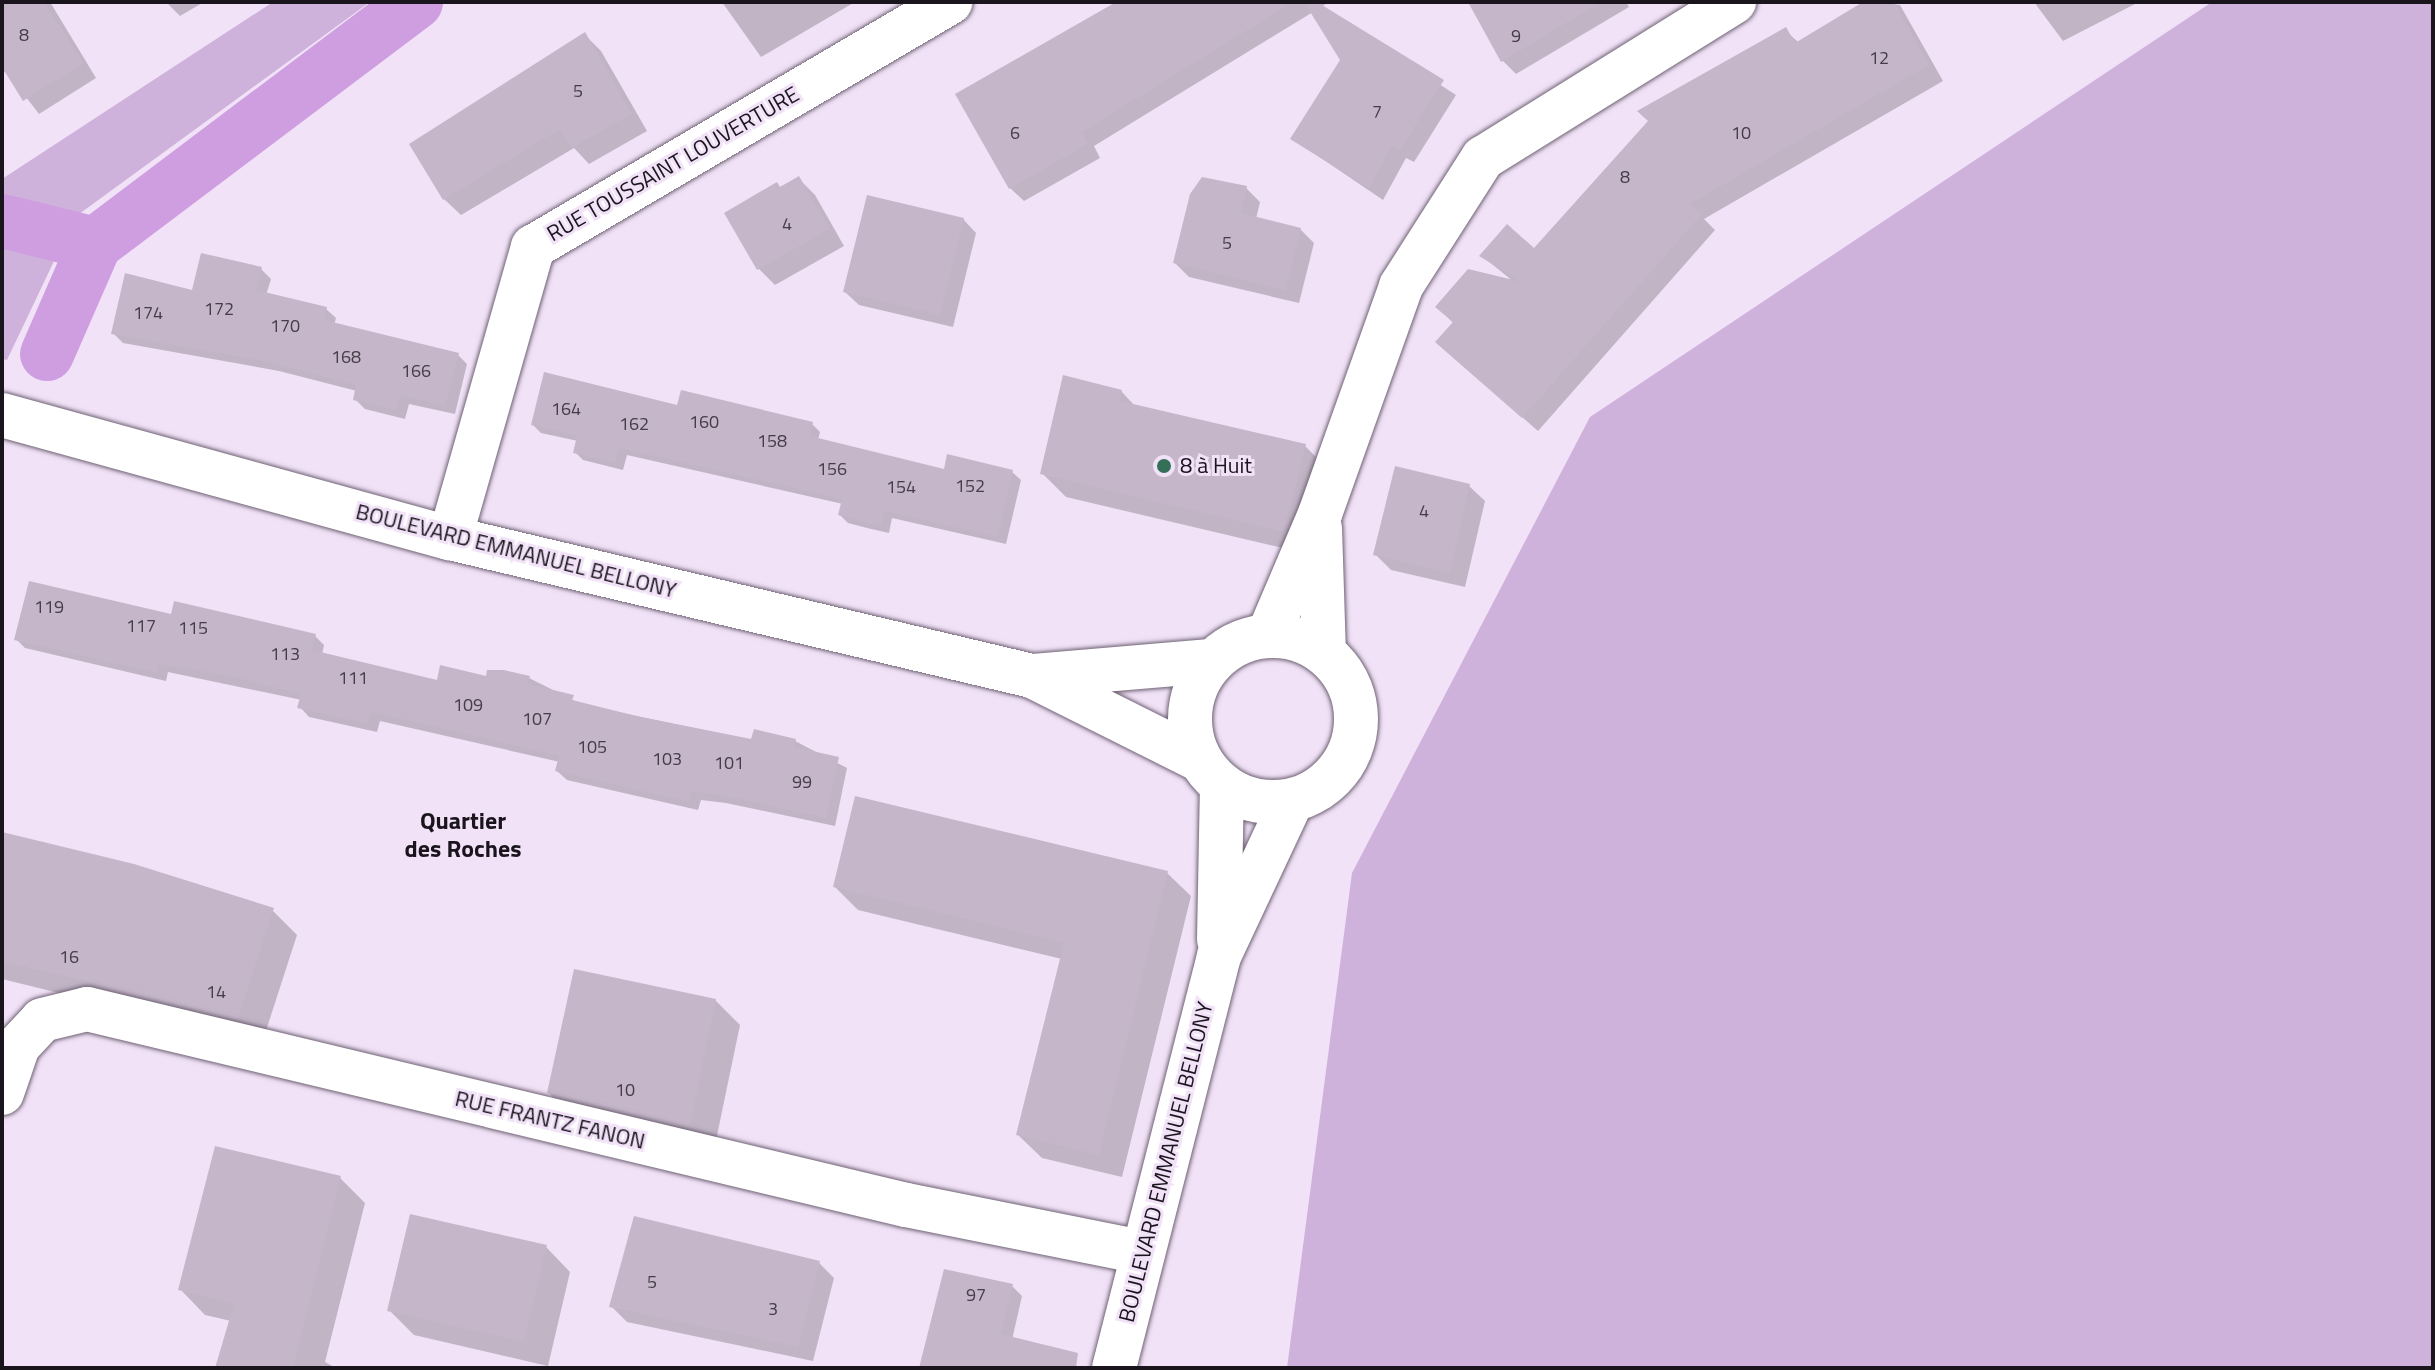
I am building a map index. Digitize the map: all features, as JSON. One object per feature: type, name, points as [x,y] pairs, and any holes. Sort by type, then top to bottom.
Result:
[{"type":"street","name":"RUE TOUSSAINT LOUVERTURE","points":[[450,538],[533,247],[950,2]]},
{"type":"street","points":[[1268,636],[1320,514],[1401,286],[1483,158],[1734,2]]},
{"type":"street","name":"BOULEVARD EMMANUEL BELLONY","points":[[2,415],[450,538],[1032,676],[1210,773],[1219,956]]},
{"type":"street","points":[[1320,514],[1324,652]]},
{"type":"street","points":[[1268,636],[1300,640],[1324,652],[1343,672],[1355,696],[1357,723],[1348,759],[1325,787],[1291,802],[1255,802],[1210,773],[1189,724],[1195,688],[1212,661],[1238,643],[1268,636]]},
{"type":"street","name":"BOULEVARD EMMANUEL BELLONY","points":[[1032,676],[1212,661]]},
{"type":"street","name":"BOULEVARD EMMANUEL BELLONY","points":[[1114,1368],[1219,956],[1291,802]]},
{"type":"street","name":"RUE FRANTZ FANON","points":[[2,1093],[18,1046],[42,1020],[87,1009],[906,1205],[1142,1252]]},
{"type":"shaded area","points":[[273,2],[370,2],[75,217],[7,360],[2,359],[2,179]]},
{"type":"shaded area","points":[[2212,2],[2433,2],[2433,1368],[1287,1368],[1352,873],[1590,417]]},
{"type":"building","points":[[2,2],[44,2],[84,63],[23,101],[2,67]]},
{"type":"building","points":[[1116,2],[1293,2],[1082,132],[1088,144],[1009,189],[955,94]]},
{"type":"building","points":[[1304,2],[1317,2],[1444,80],[1400,150],[1392,146],[1369,188],[1290,139],[1340,60]]},
{"type":"building","points":[[1468,2],[1601,2],[1501,62]]},
{"type":"building","points":[[1863,2],[1894,2],[1929,65],[1690,204],[1702,214],[1522,418],[1435,342],[1453,322],[1435,307],[1468,269],[1522,282],[1479,256],[1507,224],[1534,248],[1648,121],[1637,111],[1786,27],[1795,43]]},
{"type":"building","points":[[585,32],[632,114],[571,148],[560,129],[443,200],[409,144]]},
{"type":"building","points":[[799,176],[830,229],[757,270],[724,213],[777,182],[780,187]]},
{"type":"building","points":[[1202,177],[1247,186],[1241,213],[1301,228],[1286,291],[1173,263],[1190,194]]},
{"type":"building","points":[[867,195],[964,218],[940,315],[843,292]]},
{"type":"building","points":[[201,253],[262,267],[256,290],[327,307],[324,320],[459,353],[445,406],[400,395],[396,410],[353,400],[356,385],[268,362],[111,334],[125,273],[192,290]]},
{"type":"building","points":[[544,372],[677,405],[681,390],[813,422],[810,436],[944,469],[947,454],[1013,470],[998,537],[884,511],[881,526],[858,521],[838,515],[842,499],[619,448],[615,463],[573,453],[577,436],[531,425]]},
{"type":"building","points":[[1063,375],[1122,390],[1120,401],[1306,444],[1284,532],[1040,474]]},
{"type":"building","points":[[1395,466],[1470,484],[1450,573],[1373,555]]},
{"type":"building","points":[[29,581],[171,614],[174,601],[316,634],[312,650],[437,680],[440,665],[486,676],[487,670],[504,670],[530,676],[528,684],[574,695],[572,700],[636,716],[751,739],[754,729],[796,739],[794,747],[839,757],[826,818],[715,794],[692,792],[689,802],[555,771],[559,756],[371,712],[368,724],[297,708],[301,694],[231,676],[159,664],[157,673],[14,640]]},
{"type":"building","points":[[855,796],[1168,871],[1099,1155],[1016,1135],[1064,943],[833,887]]},
{"type":"building","points":[[2,832],[134,864],[274,908],[238,1019],[2,961]]},
{"type":"building","points":[[574,969],[716,999],[690,1126],[547,1093]]},
{"type":"building","points":[[215,1146],[341,1176],[293,1368],[215,1368],[234,1304],[178,1290]]},
{"type":"building","points":[[410,1214],[547,1245],[524,1342],[387,1311]]},
{"type":"building","points":[[634,1216],[820,1261],[798,1347],[609,1307]]},
{"type":"building","points":[[944,1269],[1013,1284],[1001,1334],[1078,1353],[1076,1368],[919,1368]]},
{"type":"waterway","points":[[47,354],[95,244],[416,2]]},
{"type":"waterway","points":[[2,221],[95,244]]},
{"type":"place","name":"8 à Huit","points":[[1164,466]]},
{"type":"district","name":"Quartier des Roches","points":[[463,835]]}]
